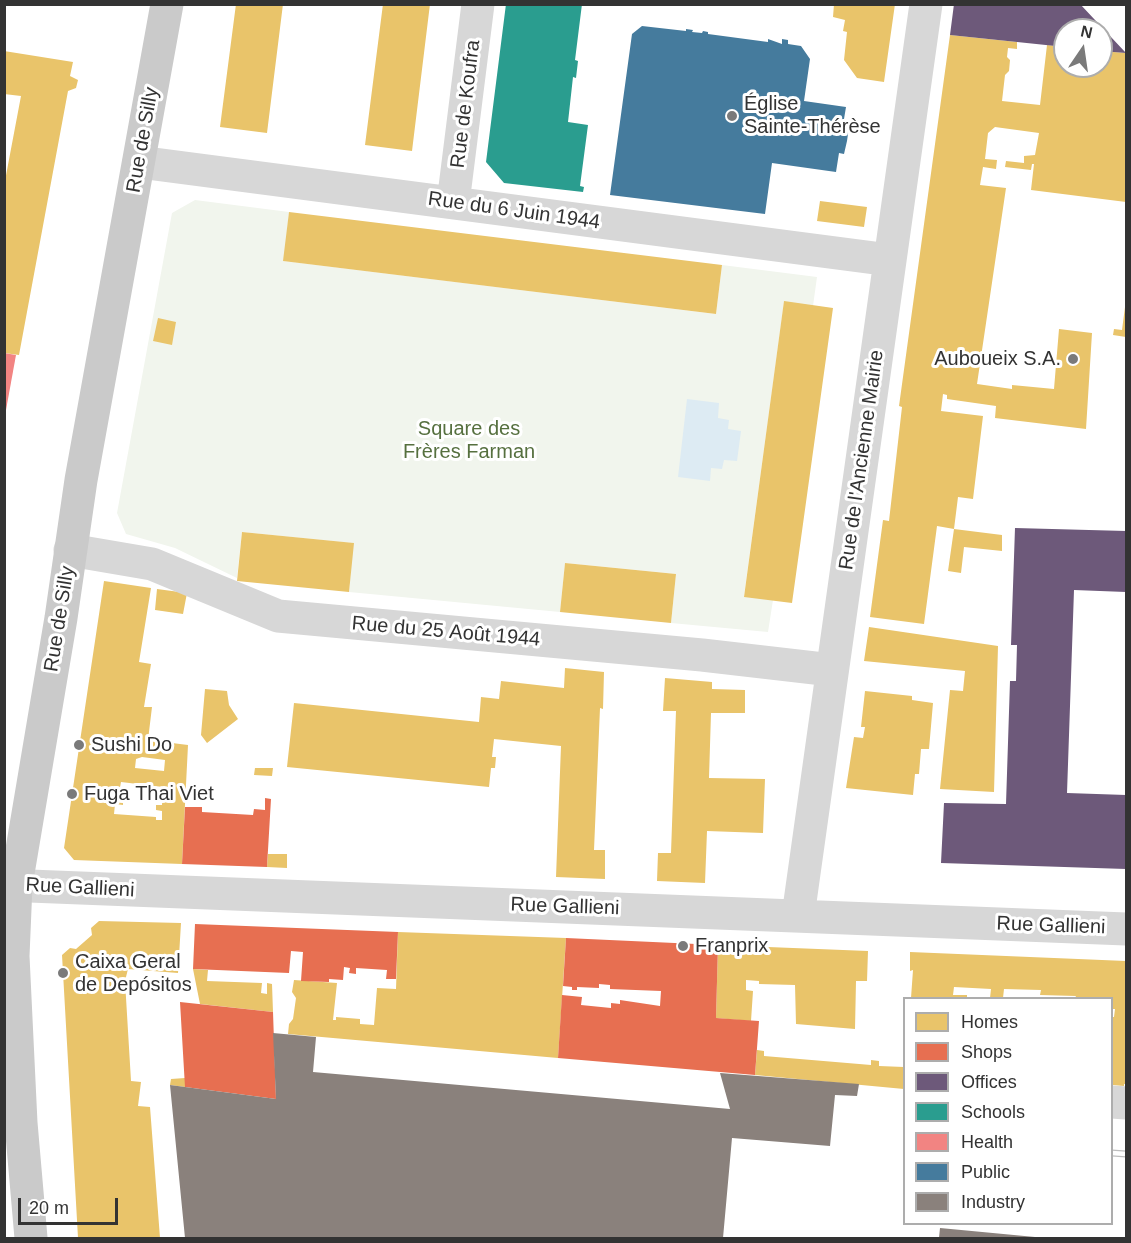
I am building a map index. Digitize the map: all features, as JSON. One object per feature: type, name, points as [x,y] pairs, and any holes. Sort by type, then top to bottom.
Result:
[{"type":"main road","name":"Rue de Silly","points":[[31,1239],[21,1123],[10,885],[94,403],[167,4]]},
{"type":"street","name":"Rue de Koufra","points":[[453,202],[478,4]]},
{"type":"street","name":"Rue de l'Ancienne Mairie","points":[[798,916],[926,4]]},
{"type":"street","name":"Rue du 6 Juin 1944","points":[[139,162],[890,260]]},
{"type":"street","name":"Rue du 25 Août 1944","points":[[70,550],[152,564],[278,616],[702,655],[832,670]]},
{"type":"street","name":"Rue Gallieni","points":[[10,885],[1126,929]]},
{"type":"green space","name":"Square des Frères Farman","points":[[195,200],[289,212],[284,261],[716,314],[722,265],[817,277],[813,306],[784,302],[744,596],[773,600],[768,632],[671,623],[676,574],[565,563],[560,612],[349,592],[353,543],[242,532],[237,578],[175,548],[126,534],[117,513],[172,213]]},
{"type":"shaded area","points":[[687,399],[719,403],[718,418],[729,420],[728,429],[741,431],[737,461],[724,460],[722,469],[711,468],[710,481],[678,477]]},
{"type":"building: Homes","points":[[236,4],[283,4],[267,133],[220,127]]},
{"type":"building: Homes","points":[[383,4],[430,4],[412,151],[365,145]]},
{"type":"building: Homes","points":[[834,4],[895,4],[884,82],[857,78],[844,60],[847,32],[843,31],[845,20],[833,17]]},
{"type":"building: Homes","points":[[950,35],[1017,42],[1017,49],[1008,48],[1009,71],[1005,75],[1002,101],[1040,105],[1047,45],[1053,46],[1053,78],[1113,78],[1113,52],[1126,53],[1126,202],[1031,190],[1034,164],[1031,170],[1005,167],[1006,161],[1024,163],[1024,156],[1035,155],[1039,133],[995,127],[988,133],[985,159],[997,160],[996,169],[983,167],[980,185],[1006,188],[977,384],[1012,389],[1012,385],[1054,389],[1059,329],[1092,333],[1086,429],[995,418],[996,406],[947,399],[947,395],[943,394],[941,411],[983,416],[973,499],[958,497],[954,529],[937,526],[924,624],[870,617],[883,520],[889,521],[902,407],[899,406]]},
{"type":"building: Homes","points":[[4,51],[73,62],[70,76],[78,80],[76,88],[68,91],[19,355],[4,353],[4,186],[21,96],[4,94]]},
{"type":"building: Homes","points":[[820,201],[867,207],[864,227],[817,221]]},
{"type":"building: Homes","points":[[289,212],[722,265],[716,314],[283,261]]},
{"type":"building: Homes","points":[[784,301],[833,308],[792,603],[744,597]]},
{"type":"building: Homes","points":[[1125,307],[1126,337],[1113,335],[1114,329],[1122,330]]},
{"type":"building: Homes","points":[[158,318],[176,322],[172,345],[153,341]]},
{"type":"building: Homes","points":[[954,529],[1002,535],[1002,551],[964,547],[961,573],[948,571]]},
{"type":"building: Homes","points":[[242,532],[354,543],[349,592],[237,581]]},
{"type":"building: Homes","points":[[565,563],[676,574],[671,623],[560,612]]},
{"type":"building: Homes","points":[[104,581],[151,588],[139,662],[151,664],[144,707],[152,707],[148,740],[188,745],[182,864],[74,860],[64,848]],"holes":[[[142,757],[165,760],[164,771],[135,768],[136,759]],[[121,782],[163,787],[162,805],[156,805],[156,810],[162,811],[162,820],[156,820],[156,817],[114,814],[115,804],[123,805],[123,801],[118,799]]]},
{"type":"building: Homes","points":[[157,589],[187,593],[183,614],[155,610]]},
{"type":"building: Homes","points":[[869,627],[998,646],[994,792],[940,789],[950,690],[963,691],[965,671],[864,661]]},
{"type":"building: Homes","points":[[565,668],[604,672],[603,709],[600,708],[594,850],[605,850],[605,879],[556,877],[561,746],[494,739],[492,757],[496,757],[495,768],[491,768],[489,787],[287,767],[294,703],[479,722],[481,697],[499,699],[501,681],[564,688]]},
{"type":"building: Homes","points":[[665,678],[712,682],[712,689],[745,690],[745,713],[711,713],[709,778],[765,779],[763,833],[707,831],[705,883],[657,881],[658,853],[671,853],[676,711],[663,711]]},
{"type":"building: Homes","points":[[205,689],[227,691],[229,705],[238,719],[207,743],[201,735]]},
{"type":"building: Homes","points":[[865,691],[912,696],[912,700],[933,703],[929,749],[921,749],[919,774],[915,774],[913,795],[846,788],[854,737],[863,738],[865,727],[861,727]]},
{"type":"building: Homes","points":[[255,768],[273,768],[272,776],[254,775]]},
{"type":"building: Homes","points":[[268,854],[287,854],[287,868],[267,867]]},
{"type":"building: Homes","points":[[99,921],[181,923],[178,973],[128,969],[125,981],[131,1081],[141,1082],[138,1106],[150,1107],[160,1238],[78,1238],[62,955],[70,948],[76,949],[92,935],[91,928]]},
{"type":"building: Homes","points":[[398,932],[566,938],[558,1058],[288,1034],[296,998],[292,992],[294,980],[337,983],[333,1020],[336,1020],[336,1017],[360,1019],[360,1024],[374,1025],[377,988],[396,989]]},
{"type":"building: Homes","points":[[718,945],[868,951],[867,981],[856,981],[855,1029],[796,1024],[795,985],[759,984],[759,981],[746,980],[746,990],[753,991],[751,1021],[716,1018]]},
{"type":"building: Homes","points":[[910,952],[1126,961],[1126,1084],[1124,1086],[1113,1085],[1115,1009],[1113,1009],[1113,997],[1040,995],[1041,990],[1004,989],[1003,997],[990,997],[991,989],[954,987],[953,995],[967,995],[967,997],[911,997],[913,970],[910,971]]},
{"type":"building: Homes","points":[[193,969],[208,970],[207,981],[262,983],[261,993],[267,994],[267,983],[272,984],[273,1012],[200,1004]]},
{"type":"building: Homes","points":[[757,1050],[764,1051],[764,1056],[871,1065],[871,1060],[879,1061],[879,1066],[903,1067],[903,1089],[755,1075]]},
{"type":"building: Homes","points":[[185,1078],[185,1087],[170,1085],[171,1079]]},
{"type":"building: Shops","points":[[265,798],[271,799],[267,867],[182,864],[185,807],[202,807],[202,812],[253,815],[254,809],[265,810]]},
{"type":"building: Shops","points":[[195,924],[398,932],[396,979],[386,979],[387,970],[356,968],[356,974],[349,973],[350,968],[344,967],[343,980],[301,981],[303,952],[291,951],[289,973],[193,969]]},
{"type":"building: Shops","points":[[566,938],[718,945],[716,1018],[759,1021],[755,1075],[558,1058],[562,995],[582,997],[581,1005],[611,1008],[611,1003],[620,1004],[620,1000],[660,1006],[661,991],[610,989],[610,985],[599,984],[599,988],[577,987],[577,990],[563,986]]},
{"type":"building: Shops","points":[[180,1002],[273,1012],[276,1099],[185,1087]]},
{"type":"building: Offices","points":[[954,4],[1080,4],[1093,18],[1053,18],[1053,46],[950,35]]},
{"type":"building: Offices","points":[[1113,39],[1126,53],[1113,52]]},
{"type":"building: Offices","points":[[1015,528],[1126,531],[1126,592],[1074,590],[1067,793],[1126,795],[1126,869],[941,863],[944,803],[1006,804],[1010,681],[1016,681],[1017,645],[1011,645]]},
{"type":"building: Schools","points":[[506,4],[582,4],[575,60],[578,61],[576,78],[573,77],[568,122],[588,125],[580,186],[584,187],[583,192],[504,183],[486,162]]},
{"type":"building: Health","points":[[4,353],[16,355],[6,410],[4,410]]},
{"type":"building: Public","name":"Église Sainte-Thérèse","points":[[642,26],[686,31],[686,29],[702,33],[703,31],[708,34],[768,42],[768,39],[782,44],[782,39],[788,40],[788,44],[801,46],[810,59],[804,101],[846,107],[843,125],[849,127],[847,141],[844,154],[839,153],[836,172],[772,163],[765,214],[610,195],[632,34]]},
{"type":"building: Industry","points":[[273,1033],[316,1037],[313,1072],[730,1109],[720,1073],[859,1084],[857,1096],[835,1095],[830,1146],[732,1138],[723,1238],[185,1238],[170,1085],[276,1099]]},
{"type":"building: Industry","points":[[940,1228],[1035,1237],[1035,1238],[939,1238]]},
{"type":"railway","points":[[1113,1153],[1126,1154]]},
{"type":"place","name":"Église Sainte-Thérèse","points":[[732,116]]},
{"type":"place","name":"Auboueix S.A.","points":[[1073,359]]},
{"type":"place","name":"Sushi Do","points":[[79,745]]},
{"type":"place","name":"Fuga Thai Viet","points":[[72,794]]},
{"type":"place","name":"Franprix","points":[[683,946]]},
{"type":"place","name":"Caixa Geral de Depósitos","points":[[63,973]]}]
